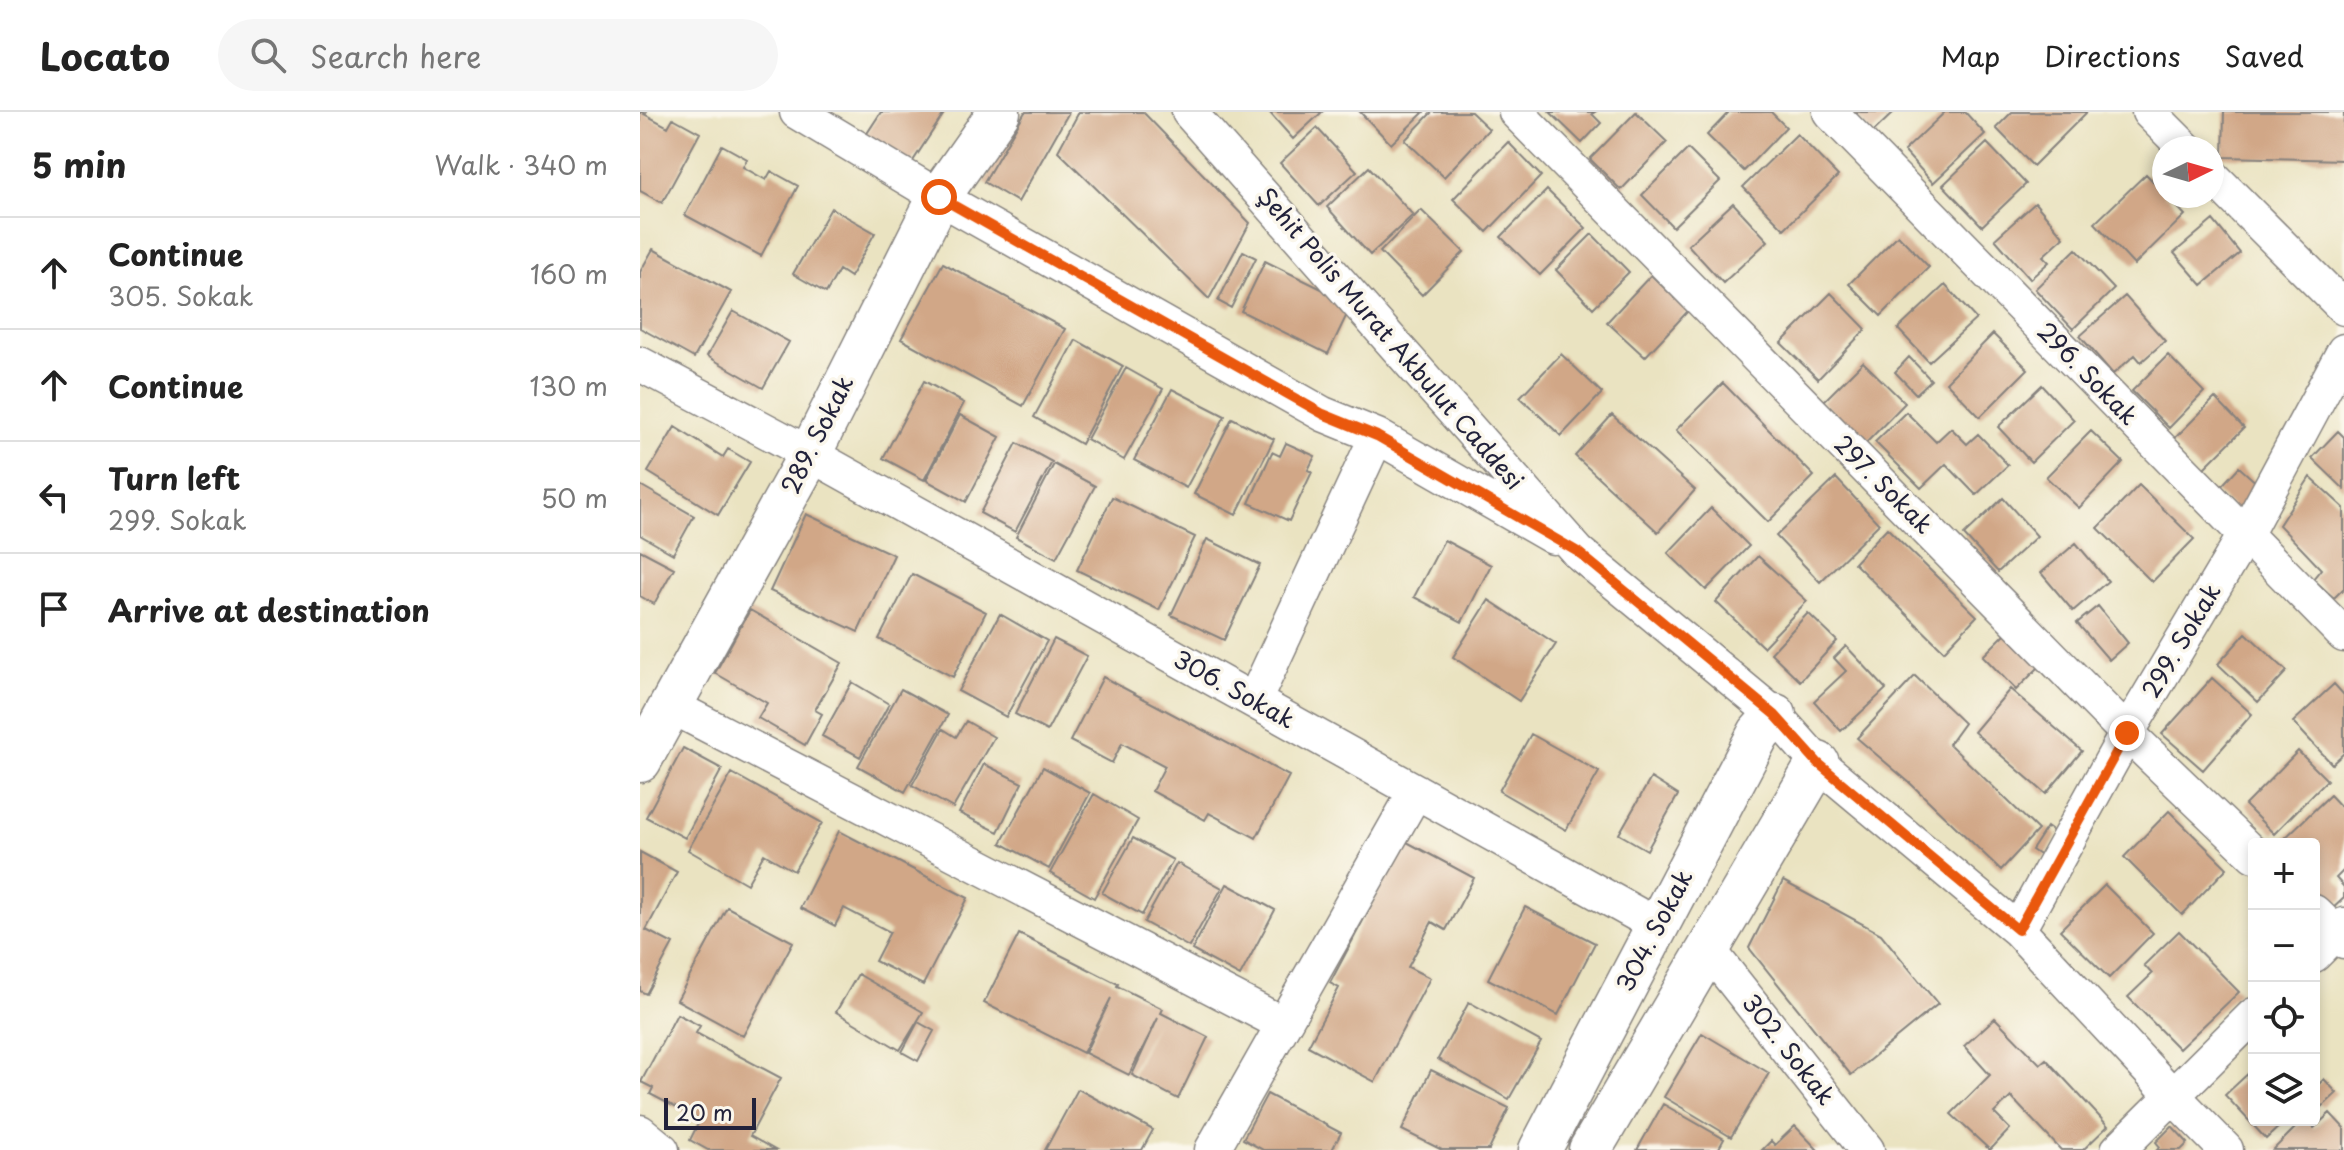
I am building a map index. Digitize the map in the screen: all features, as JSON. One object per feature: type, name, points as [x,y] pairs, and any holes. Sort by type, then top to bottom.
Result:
[{"type":"street","points":[[797,112],[939,197],[1323,414],[1377,436],[1578,552]]},
{"type":"street","name":"289. Sokak","points":[[640,761],[810,454],[939,197],[999,112]]},
{"type":"street","name":"Şehit Polis Murat Akbulut Caddesi","points":[[1189,112],[1578,552],[1775,715],[1818,763],[2018,930],[2226,1150]]},
{"type":"street","name":"297. Sokak","points":[[1516,112],[2127,733],[2248,849]]},
{"type":"street","name":"296. Sokak","points":[[1830,112],[2344,635]]},
{"type":"street","points":[[2149,112],[2173,136]]},
{"type":"street","points":[[2224,188],[2344,308]]},
{"type":"street","name":"299. Sokak","points":[[2018,930],[2127,733],[2245,535],[2344,351]]},
{"type":"street","name":"306. Sokak","points":[[640,364],[810,454],[1658,926]]},
{"type":"street","points":[[1254,701],[1377,436]]},
{"type":"street","points":[[671,706],[1283,1024]]},
{"type":"street","name":"304. Sokak","points":[[1540,1150],[1759,733],[1775,715]]},
{"type":"street","points":[[1590,1150],[1818,763]]},
{"type":"street","points":[[1212,1150],[1416,791]]},
{"type":"street","points":[[1658,926],[1708,949]]},
{"type":"street","name":"302. Sokak","points":[[1708,949],[1867,1150]]},
{"type":"street","points":[[2118,1150],[2248,1021]]},
{"type":"street","points":[[640,1132],[662,1150]]},
{"type":"building","points":[[640,112],[646,112],[644,114],[668,127],[673,118],[700,133],[662,203],[640,191]]},
{"type":"building","points":[[881,112],[945,112],[911,164],[866,135]]},
{"type":"building","points":[[1025,112],[1069,112],[1018,202],[984,182]]},
{"type":"building","points":[[1079,112],[1143,112],[1250,223],[1209,299],[1058,151]]},
{"type":"building","points":[[1269,112],[1322,112],[1293,139]]},
{"type":"building","points":[[1360,112],[1424,112],[1391,144]]},
{"type":"building","points":[[1432,112],[1471,112],[1489,129],[1444,177],[1405,140]]},
{"type":"building","points":[[1550,112],[1595,112],[1592,114],[1601,123],[1582,143]]},
{"type":"building","points":[[1636,112],[1667,142],[1621,190],[1590,159]]},
{"type":"building","points":[[1729,112],[1771,112],[1786,127],[1744,171],[1707,135]]},
{"type":"building","points":[[1853,112],[1894,112],[1872,133]]},
{"type":"building","points":[[1945,112],[1965,112],[1985,134],[1933,183],[1904,151]]},
{"type":"building","points":[[2012,112],[2087,112],[2033,166],[1996,128]]},
{"type":"building","points":[[2224,112],[2344,112],[2343,160],[2224,157]]},
{"type":"building","points":[[1317,128],[1357,171],[1319,206],[1280,163]]},
{"type":"building","points":[[1797,134],[1838,176],[1784,229],[1743,187]]},
{"type":"building","points":[[1508,142],[1541,176],[1487,232],[1453,199]]},
{"type":"building","points":[[1987,143],[2026,184],[1982,226],[1943,185]]},
{"type":"building","points":[[722,145],[747,159],[743,167],[766,180],[771,171],[798,186],[761,256],[685,215]]},
{"type":"building","points":[[1688,149],[1720,181],[1673,227],[1642,195]]},
{"type":"building","points":[[1369,167],[1413,215],[1370,255],[1327,207]]},
{"type":"building","points":[[2146,174],[2152,180],[2152,208],[2178,208],[2185,215],[2134,265],[2095,223]]},
{"type":"building","points":[[1547,190],[1586,228],[1540,275],[1501,237]]},
{"type":"building","points":[[1733,203],[1768,241],[1723,283],[1688,245]]},
{"type":"building","points":[[2035,203],[2064,237],[2043,256],[2049,262],[2030,279],[1995,239]]},
{"type":"building","points":[[831,208],[875,233],[850,277],[839,270],[826,293],[793,274]]},
{"type":"building","points":[[1421,210],[1464,252],[1422,295],[1380,252]]},
{"type":"building","points":[[2213,220],[2240,253],[2202,285],[2174,253]]},
{"type":"building","points":[[1592,234],[1629,272],[1593,308],[1556,270]]},
{"type":"building","points":[[1898,235],[1929,267],[1881,316],[1849,284]]},
{"type":"building","points":[[653,249],[731,292],[694,358],[640,328],[640,272]]},
{"type":"building","points":[[2076,249],[2114,289],[2073,329],[2035,289]]},
{"type":"building","points":[[1243,251],[1256,258],[1231,308],[1218,301]]},
{"type":"building","points":[[1265,261],[1352,304],[1328,354],[1241,311]]},
{"type":"building","points":[[943,263],[1065,329],[1023,406],[901,339]]},
{"type":"building","points":[[1651,275],[1688,311],[1645,357],[1607,322]]},
{"type":"building","points":[[1945,285],[1976,319],[1929,362],[1898,329]]},
{"type":"building","points":[[1831,293],[1866,329],[1818,379],[1781,343]]},
{"type":"building","points":[[2125,296],[2165,341],[2141,362],[2135,355],[2113,374],[2080,336]]},
{"type":"building","points":[[733,311],[789,342],[763,388],[707,356]]},
{"type":"building","points":[[1993,334],[2028,369],[1980,417],[1946,382]]},
{"type":"building","points":[[1076,340],[1123,366],[1081,444],[1034,417]]},
{"type":"building","points":[[1561,354],[1602,393],[1561,436],[1520,397]]},
{"type":"building","points":[[2168,355],[2204,392],[2169,428],[2132,391]]},
{"type":"building","points":[[1909,357],[1931,380],[1916,394],[1895,372]]},
{"type":"building","points":[[1863,362],[1905,403],[1865,444],[1823,402]]},
{"type":"building","points":[[1126,368],[1163,389],[1124,460],[1087,439]]},
{"type":"building","points":[[924,381],[964,403],[924,480],[883,458]]},
{"type":"building","points":[[1723,383],[1814,476],[1768,522],[1676,430]]},
{"type":"building","points":[[2042,385],[2074,420],[2031,462],[1998,427]]},
{"type":"building","points":[[1172,389],[1225,416],[1186,488],[1134,460]]},
{"type":"building","points":[[2215,398],[2244,428],[2200,472],[2171,442]]},
{"type":"building","points":[[1906,412],[1936,442],[1951,428],[1967,444],[1978,434],[2008,465],[1976,495],[1946,464],[1921,488],[1875,442]]},
{"type":"building","points":[[960,415],[1000,437],[966,502],[926,480]]},
{"type":"building","points":[[1612,415],[1695,490],[1658,532],[1575,456]]},
{"type":"building","points":[[1232,418],[1274,439],[1236,515],[1194,494]]},
{"type":"building","points":[[675,427],[723,457],[728,449],[750,462],[718,515],[648,472]]},
{"type":"building","points":[[2091,431],[2123,462],[2079,508],[2046,477]]},
{"type":"building","points":[[2338,431],[2344,437],[2344,489],[2312,458]]},
{"type":"building","points":[[1017,443],[1052,462],[1015,532],[980,513]]},
{"type":"building","points":[[1286,443],[1315,456],[1308,470],[1312,472],[1289,521],[1249,503],[1272,452],[1280,456]]},
{"type":"building","points":[[1054,464],[1095,486],[1056,558],[1016,537]]},
{"type":"building","points":[[2239,467],[2260,486],[2237,512],[2216,492]]},
{"type":"building","points":[[2310,477],[2344,508],[2344,588],[2334,598],[2313,579],[2321,569],[2279,525]]},
{"type":"building","points":[[1836,478],[1879,524],[1820,582],[1776,536]]},
{"type":"building","points":[[640,485],[694,516],[673,554],[640,535]]},
{"type":"building","points":[[2139,485],[2194,539],[2152,582],[2098,528]]},
{"type":"building","points":[[1112,497],[1195,537],[1159,610],[1077,570]]},
{"type":"building","points":[[2003,498],[2037,536],[1998,572],[1964,535]]},
{"type":"building","points":[[1711,508],[1749,546],[1706,590],[1668,553]]},
{"type":"building","points":[[806,514],[894,555],[858,632],[770,591]]},
{"type":"building","points":[[1887,528],[1977,616],[1944,651],[1854,563]]},
{"type":"building","points":[[1207,539],[1260,565],[1224,640],[1171,615]]},
{"type":"building","points":[[1444,540],[1491,565],[1462,622],[1414,597]]},
{"type":"building","points":[[2076,543],[2108,581],[2073,611],[2041,573]]},
{"type":"building","points":[[640,550],[674,568],[654,604],[640,596]]},
{"type":"building","points":[[1758,556],[1807,601],[1763,647],[1716,602]]},
{"type":"building","points":[[912,574],[986,612],[953,677],[879,639]]},
{"type":"building","points":[[1489,600],[1556,644],[1519,701],[1453,657]]},
{"type":"building","points":[[2098,606],[2128,643],[2109,660],[2077,623]]},
{"type":"building","points":[[750,610],[842,663],[815,710],[822,714],[805,745],[758,718],[767,703],[715,673]]},
{"type":"building","points":[[1808,613],[1837,641],[1800,681],[1771,653]]},
{"type":"building","points":[[1000,614],[1047,641],[1006,717],[958,691]]},
{"type":"building","points":[[2009,630],[2043,663],[2016,690],[1983,656]]},
{"type":"building","points":[[2246,633],[2287,671],[2258,702],[2218,664]]},
{"type":"building","points":[[1054,639],[1087,656],[1047,731],[1015,714]]},
{"type":"building","points":[[1846,646],[1886,689],[1841,731],[1814,701],[1846,671],[1834,658]]},
{"type":"building","points":[[1915,676],[1964,723],[1949,744],[2038,830],[2001,870],[1911,784],[1857,738]]},
{"type":"building","points":[[1103,677],[1289,776],[1256,838],[1209,813],[1205,820],[1152,791],[1165,766],[1122,743],[1112,763],[1070,741]]},
{"type":"building","points":[[2212,678],[2252,714],[2203,770],[2162,734]]},
{"type":"building","points":[[852,682],[889,704],[860,757],[822,736]]},
{"type":"building","points":[[2334,684],[2344,695],[2344,753],[2332,764],[2293,722]]},
{"type":"building","points":[[901,689],[948,715],[905,792],[858,766]]},
{"type":"building","points":[[2010,689],[2082,751],[2046,794],[1974,732]]},
{"type":"building","points":[[966,721],[994,737],[953,808],[912,785],[943,729],[956,737]]},
{"type":"building","points":[[1531,734],[1599,772],[1566,830],[1499,791]]},
{"type":"building","points":[[683,748],[722,769],[685,838],[646,817]]},
{"type":"building","points":[[2298,751],[2327,780],[2274,834],[2245,805]]},
{"type":"building","points":[[984,764],[1022,783],[998,832],[959,813]]},
{"type":"building","points":[[1043,767],[1090,793],[1049,869],[1001,843]]},
{"type":"building","points":[[732,773],[822,823],[794,871],[764,854],[747,884],[688,850]]},
{"type":"building","points":[[1651,778],[1678,795],[1647,850],[1619,834]]},
{"type":"building","points":[[1094,794],[1138,820],[1094,898],[1050,873]]},
{"type":"building","points":[[2330,795],[2344,810],[2344,870],[2336,878],[2344,887],[2344,898],[2331,910],[2320,898],[2320,838],[2285,838]]},
{"type":"building","points":[[2169,811],[2227,868],[2182,915],[2124,857]]},
{"type":"building","points":[[2047,827],[2058,835],[2044,858],[2032,850]]},
{"type":"building","points":[[839,831],[968,898],[923,985],[875,961],[890,932],[844,908],[835,926],[800,908]]},
{"type":"building","points":[[1133,838],[1173,860],[1142,915],[1102,893]]},
{"type":"building","points":[[1405,841],[1474,878],[1446,930],[1432,922],[1408,967],[1430,978],[1375,1082],[1308,1046],[1339,988],[1330,983]]},
{"type":"building","points":[[640,852],[677,872],[646,930],[673,944],[646,994],[640,991]]},
{"type":"building","points":[[1177,863],[1222,888],[1189,947],[1144,922]]},
{"type":"building","points":[[1783,881],[1881,934],[1938,1004],[1851,1075],[1749,948]]},
{"type":"building","points":[[1227,884],[1275,910],[1240,976],[1192,950]]},
{"type":"building","points":[[2105,885],[2153,933],[2109,978],[2060,930]]},
{"type":"building","points":[[727,907],[793,942],[743,1036],[677,1000]]},
{"type":"building","points":[[1525,907],[1595,943],[1558,1015],[1488,979]]},
{"type":"building","points":[[2179,931],[2239,992],[2179,1049],[2128,997],[2152,974],[2144,965]]},
{"type":"building","points":[[1019,934],[1118,984],[1163,1009],[1161,1013],[1208,1037],[1178,1099],[1132,1075],[1158,1018],[1129,1075],[1085,1053],[1111,998],[1083,1053],[984,1003]]},
{"type":"building","points":[[858,974],[923,1012],[900,1050],[836,1012]]},
{"type":"building","points":[[1469,1002],[1541,1042],[1509,1099],[1438,1059]]},
{"type":"building","points":[[677,1014],[700,1026],[696,1033],[781,1078],[750,1136],[775,1150],[708,1150],[690,1140],[700,1120],[650,1094],[653,1088],[641,1082]]},
{"type":"building","points":[[1995,1018],[2040,1064],[2046,1059],[2108,1126],[2083,1150],[2061,1150],[2011,1097],[1994,1113],[2010,1129],[1990,1150],[1951,1114],[1990,1075],[1964,1046]]},
{"type":"building","points":[[918,1022],[934,1031],[918,1061],[902,1052]]},
{"type":"building","points":[[1702,1033],[1769,1073],[1731,1137],[1664,1097]]},
{"type":"building","points":[[1431,1070],[1509,1108],[1489,1150],[1442,1150],[1402,1130]]},
{"type":"building","points":[[2248,1074],[2248,1120],[2225,1095]]},
{"type":"building","points":[[2324,1079],[2337,1093],[2322,1107],[2320,1105],[2320,1083]]},
{"type":"building","points":[[1078,1089],[1153,1130],[1142,1150],[1045,1150]]},
{"type":"building","points":[[1267,1094],[1341,1133],[1332,1150],[1263,1150],[1243,1139]]},
{"type":"building","points":[[1663,1104],[1724,1139],[1718,1150],[1637,1150]]},
{"type":"building","points":[[2330,1113],[2344,1128],[2344,1150],[2273,1150],[2297,1126],[2314,1128],[2320,1126]]},
{"type":"building","points":[[1795,1126],[1818,1150],[1762,1150],[1771,1141],[1775,1145]]},
{"type":"building","points":[[2172,1126],[2188,1143],[2181,1150],[2157,1150],[2160,1147],[2156,1142]]},
{"type":"building","points":[[2254,1126],[2280,1126],[2266,1139]]},
{"type":"route","points":[[939,197],[1323,414],[1377,436],[1578,552],[1775,715],[1818,763],[2018,930],[2127,733]]}]
